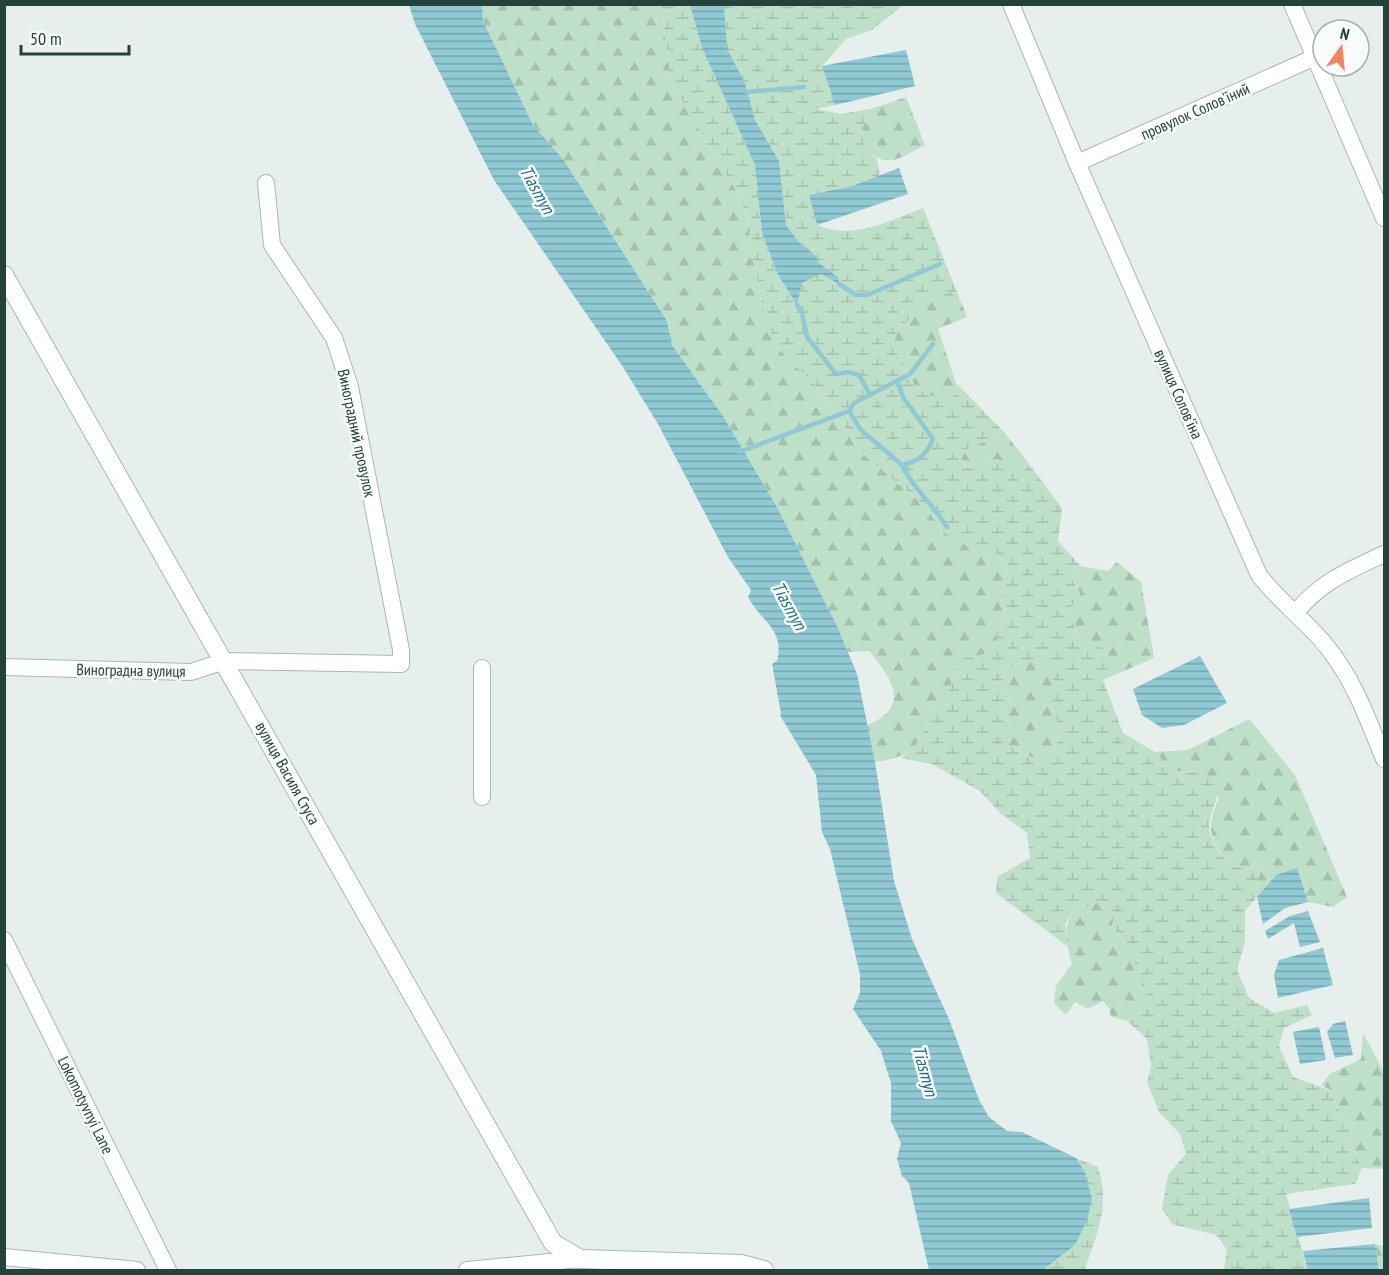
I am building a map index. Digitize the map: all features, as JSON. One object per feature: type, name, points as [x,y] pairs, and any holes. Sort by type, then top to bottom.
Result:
[{"type":"street","name":"вулиця Солов'їна","points":[[1011,4],[1077,163],[1259,574],[1275,597],[1296,612],[1328,648],[1352,681],[1384,759]]},
{"type":"street","points":[[1292,4],[1311,53]]},
{"type":"street","name":"провулок Солов'їний","points":[[1077,163],[1311,59]]},
{"type":"street","points":[[1322,78],[1384,218]]},
{"type":"street","name":"Виноградний провулок","points":[[266,183],[272,245],[334,338],[350,387],[402,650],[401,664]]},
{"type":"street","name":"вулиця Василя Стуса","points":[[4,275],[225,661],[548,1236],[562,1251],[580,1259]]},
{"type":"street","points":[[1296,612],[1330,579],[1384,554]]},
{"type":"street","name":"Виноградна вулиця","points":[[4,668],[191,672],[225,661],[401,664]]},
{"type":"street","points":[[482,797],[483,668]]},
{"type":"street","name":"Lokomotyvnyi Lane","points":[[4,940],[168,1270]]},
{"type":"street","points":[[4,1257],[137,1270]]},
{"type":"street","points":[[467,1270],[580,1259],[741,1264],[764,1270]]},
{"type":"green space","points":[[482,5],[658,5],[662,15],[672,84],[740,197],[750,226],[749,248],[756,270],[762,307],[772,325],[772,342],[816,386],[862,453],[926,507],[942,531],[980,554],[994,552],[1008,562],[1001,599],[1005,618],[996,633],[998,643],[983,655],[960,659],[946,699],[929,708],[925,732],[915,747],[907,753],[875,762],[867,725],[890,710],[893,701],[894,691],[885,671],[869,651],[846,652],[836,624],[778,509],[723,416],[672,345],[667,321],[563,159],[533,125],[483,21]]},
{"type":"green space","points":[[658,5],[690,5],[702,48],[755,165],[762,233],[777,273],[797,304],[802,283],[821,273],[815,255],[799,242],[786,225],[779,161],[755,120],[745,83],[726,49],[724,5],[900,5],[901,7],[872,30],[846,39],[822,66],[835,105],[816,109],[842,114],[874,108],[862,128],[864,149],[877,159],[880,175],[852,186],[809,195],[817,225],[843,231],[857,230],[884,223],[923,208],[957,292],[924,297],[915,316],[898,328],[893,345],[916,388],[943,401],[964,391],[1004,432],[966,450],[961,459],[966,468],[997,459],[1022,471],[1030,465],[1062,508],[1058,541],[1081,566],[1071,578],[1080,593],[1068,612],[1078,637],[1104,649],[1111,659],[1103,680],[1123,733],[1155,752],[1172,771],[1200,772],[1215,782],[1217,797],[1209,825],[1214,843],[1229,865],[1246,869],[1259,864],[1257,897],[1245,911],[1245,942],[1237,970],[1249,998],[1274,1013],[1307,1005],[1312,1015],[1284,1028],[1279,1046],[1293,1077],[1337,1093],[1335,1103],[1352,1131],[1351,1143],[1362,1168],[1355,1184],[1286,1194],[1308,1270],[1224,1270],[1227,1249],[1216,1235],[1172,1224],[1162,1209],[1168,1175],[1186,1154],[1180,1134],[1159,1112],[1147,1082],[1151,1066],[1147,1039],[1127,1021],[1143,1008],[1149,989],[1135,975],[1135,956],[1112,926],[1114,916],[1104,901],[1074,910],[1065,924],[1067,946],[996,893],[997,877],[1030,858],[1027,833],[1001,814],[980,791],[932,764],[901,758],[922,737],[927,725],[929,708],[946,699],[960,659],[983,655],[998,643],[996,633],[1005,618],[1001,599],[1008,563],[994,552],[980,554],[942,531],[926,507],[862,453],[816,386],[772,342],[772,325],[762,307],[756,270],[749,248],[750,225],[740,197],[672,84],[662,15]],"holes":[[[1028,662],[1053,666],[1052,708],[1061,734],[1054,750],[1035,759],[1003,743],[1010,726],[1004,714],[1010,700],[1004,688],[1005,667]]]},
{"type":"green space","points":[[906,97],[925,145],[901,158],[881,159],[864,149],[862,128],[874,108]]},
{"type":"green space","points":[[957,292],[967,317],[938,329],[956,383],[964,391],[943,402],[916,388],[893,345],[898,328],[915,316],[923,297]]},
{"type":"green space","points":[[1004,432],[1030,465],[1023,472],[997,459],[967,468],[961,459],[966,450]]},
{"type":"green space","points":[[1117,562],[1141,582],[1154,658],[1103,680],[1104,649],[1078,637],[1068,612],[1080,593],[1071,578],[1081,566],[1108,571]]},
{"type":"green space","points":[[1028,662],[1054,666],[1052,708],[1061,734],[1054,750],[1035,759],[1003,743],[1010,726],[1004,714],[1010,700],[1004,688],[1005,667]]},
{"type":"green space","points":[[1249,719],[1295,775],[1347,897],[1333,907],[1308,902],[1297,869],[1276,875],[1257,897],[1259,864],[1246,869],[1229,865],[1217,848],[1211,826],[1219,798],[1200,772],[1172,771],[1155,752],[1188,750]]},
{"type":"green space","points":[[1104,901],[1114,916],[1112,926],[1135,956],[1135,975],[1149,989],[1143,1008],[1127,1021],[1111,1017],[1109,1008],[1103,1001],[1088,1009],[1075,1002],[1066,1015],[1054,1003],[1056,986],[1072,964],[1066,936],[1070,917],[1074,910]]},
{"type":"green space","points":[[1363,1033],[1384,1072],[1384,1166],[1381,1169],[1362,1168],[1351,1143],[1352,1131],[1335,1103],[1336,1093],[1321,1085],[1330,1074],[1361,1059]]},
{"type":"green space","points":[[1076,1158],[1098,1167],[1103,1207],[1098,1231],[1085,1268],[1082,1270],[1043,1270],[1075,1245],[1087,1221],[1092,1199],[1085,1172]]},
{"type":"green space","points":[[1375,1244],[1384,1246],[1384,1270],[1379,1270]]},
{"type":"water","name":"Tiasmyn","points":[[409,5],[482,5],[483,21],[533,125],[563,159],[667,321],[672,345],[723,416],[778,509],[836,624],[857,674],[875,762],[894,881],[912,939],[949,1019],[979,1100],[989,1117],[1007,1131],[1022,1132],[1076,1158],[1085,1172],[1092,1199],[1087,1221],[1075,1245],[1043,1270],[929,1270],[909,1183],[902,1176],[897,1159],[901,1143],[891,1121],[891,1083],[881,1051],[853,1009],[860,993],[860,974],[830,849],[822,832],[816,775],[781,717],[772,664],[777,661],[779,650],[775,633],[753,606],[748,597],[751,590],[728,557],[658,424],[623,367],[494,180],[415,24]]},
{"type":"water","points":[[690,5],[724,5],[727,49],[745,83],[755,120],[779,161],[786,225],[799,242],[815,255],[820,264],[838,277],[839,284],[821,274],[802,283],[797,305],[777,273],[762,233],[755,165],[702,48]]},
{"type":"water","points":[[906,50],[915,86],[835,105],[822,66]]},
{"type":"water","points":[[899,168],[908,194],[817,225],[809,195],[852,186]]},
{"type":"water","points":[[1200,656],[1227,703],[1184,725],[1162,728],[1142,715],[1133,689]]},
{"type":"water","points":[[1297,868],[1308,902],[1285,908],[1263,924],[1257,897],[1276,875]]},
{"type":"water","points":[[1308,911],[1320,942],[1300,947],[1294,923],[1268,939],[1265,931],[1290,916]]},
{"type":"water","points":[[1323,948],[1333,985],[1278,998],[1274,975],[1279,960]]},
{"type":"water","points":[[1345,1021],[1353,1055],[1335,1058],[1327,1032],[1333,1024]]},
{"type":"water","points":[[1319,1027],[1326,1060],[1300,1064],[1293,1032]]},
{"type":"water","points":[[1369,1198],[1372,1228],[1297,1237],[1289,1209]]},
{"type":"water","points":[[1375,1244],[1379,1270],[1308,1270],[1303,1251]]},
{"type":"pier","points":[[769,664],[772,664],[781,714],[778,714]]},
{"type":"waterway","points":[[747,92],[804,87]]},
{"type":"waterway","points":[[839,284],[856,295],[867,295],[940,264]]},
{"type":"waterway","points":[[797,305],[802,313],[807,337],[836,374],[849,372],[859,375],[870,395]]},
{"type":"waterway","points":[[739,452],[849,411],[854,403],[910,374],[933,344]]},
{"type":"waterway","points":[[849,411],[860,429],[902,465],[918,459],[925,453],[933,439],[903,397],[897,381]]},
{"type":"waterway","points":[[902,465],[912,482],[947,527]]}]
